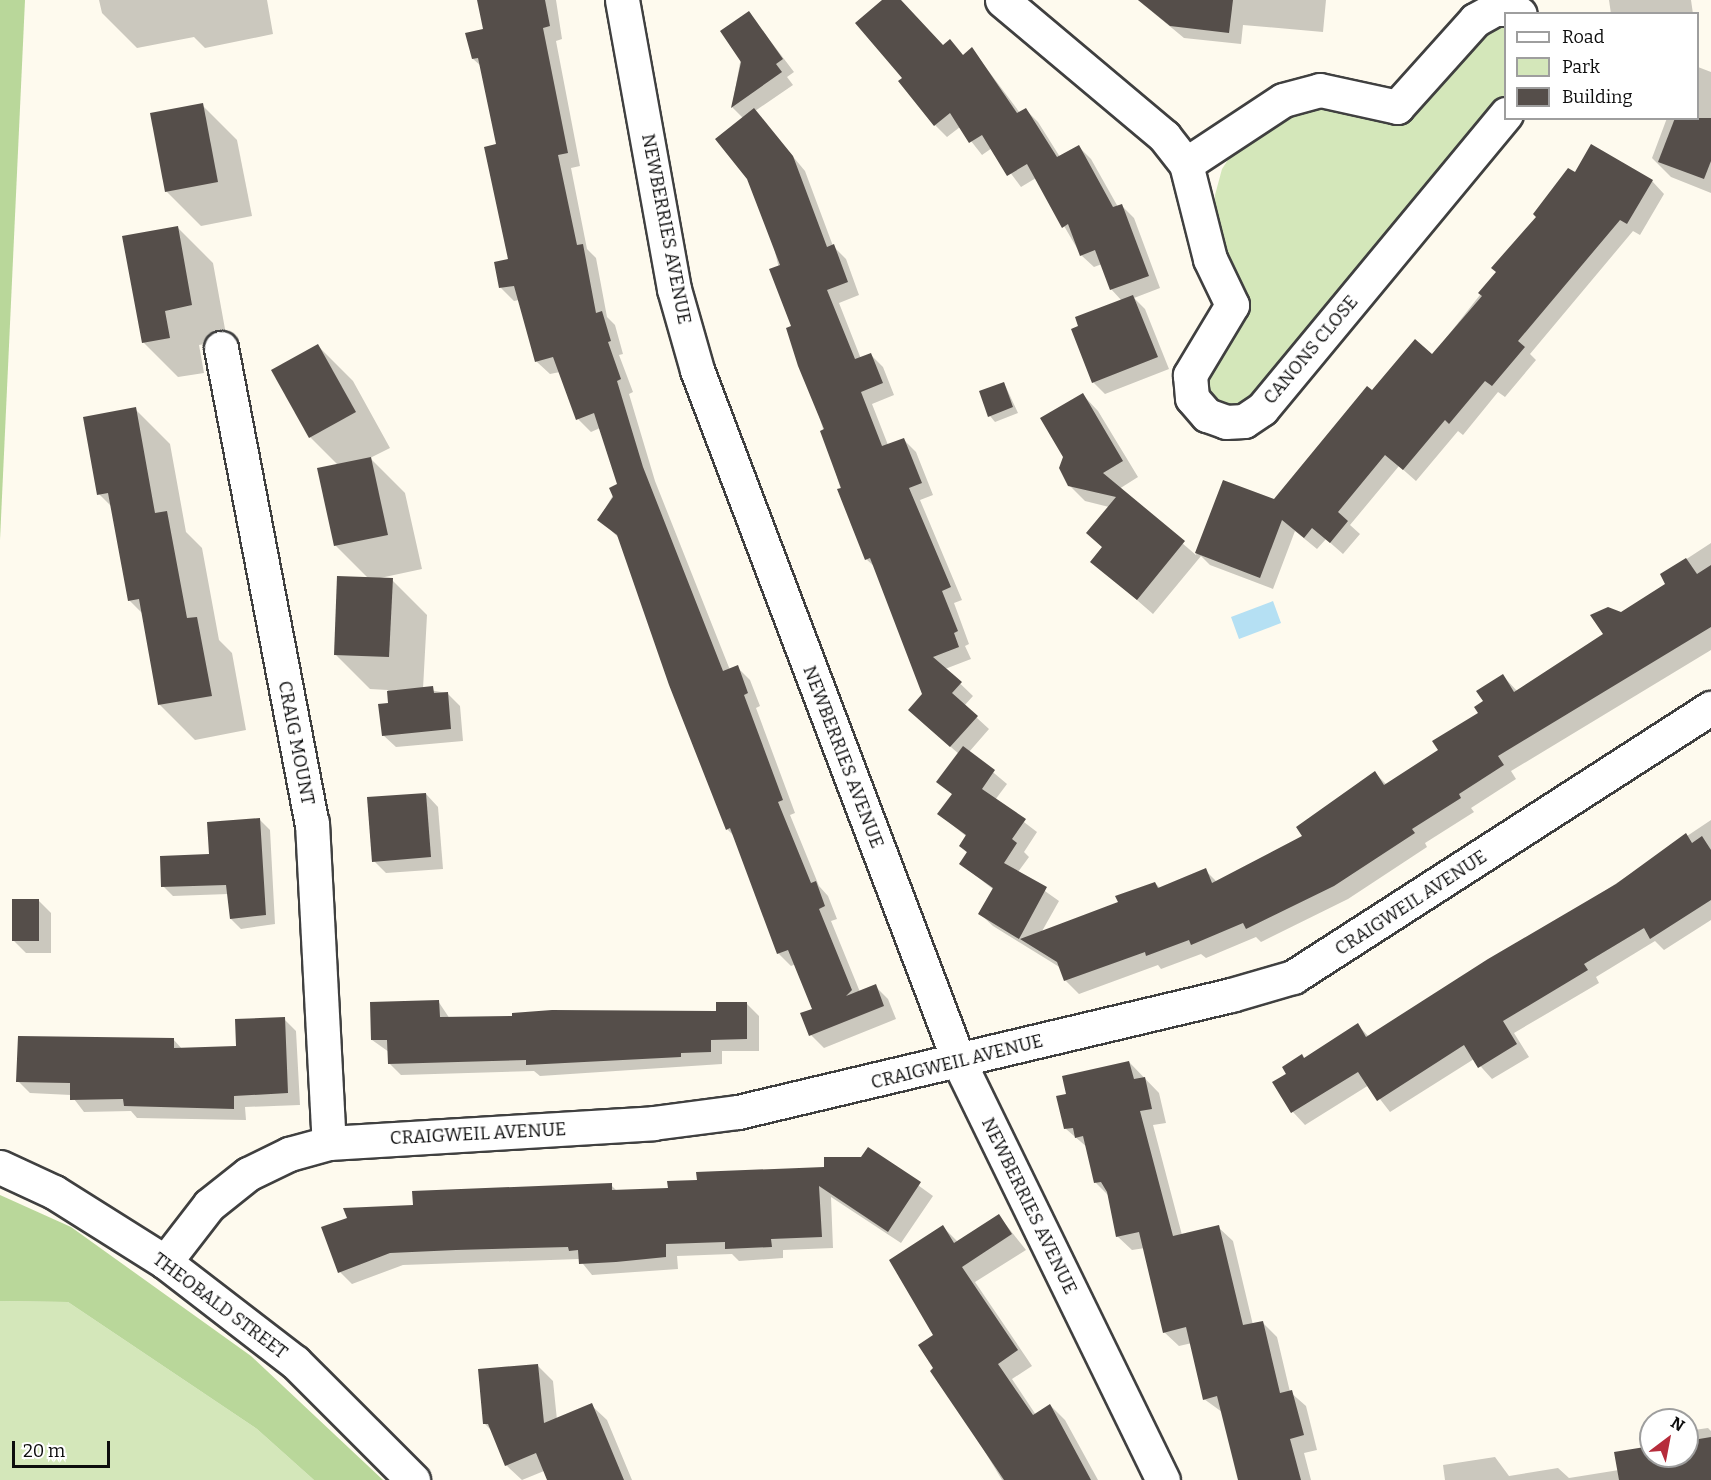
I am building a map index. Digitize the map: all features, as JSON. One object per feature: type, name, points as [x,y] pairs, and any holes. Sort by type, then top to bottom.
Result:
[{"type":"street","name":"NEWBERRIES AVENUE","points":[[622,0],[674,289],[697,370],[959,1062],[1163,1480]]},
{"type":"street","name":"CANONS CLOSE","points":[[1002,0],[1164,136],[1186,164],[1210,259],[1232,305],[1190,375],[1192,398],[1207,415],[1226,422],[1244,421],[1262,409],[1504,116]]},
{"type":"street","points":[[1186,164],[1283,100],[1320,90],[1397,107],[1475,20],[1495,9],[1512,9],[1517,12]]},
{"type":"street","name":"CRAIG MOUNT","points":[[221,348],[312,823],[329,1143]]},
{"type":"street","name":"CRAIGWEIL AVENUE","points":[[165,1262],[209,1205],[248,1174],[289,1154],[329,1143],[653,1123],[748,1110],[959,1062],[1293,976],[1711,708]]},
{"type":"street","name":"THEOBALD STREET","points":[[0,1167],[54,1192],[165,1262],[295,1362],[413,1480]]},
{"type":"green space","points":[[0,0],[25,0],[0,540]]},
{"type":"green space","points":[[1504,20],[1504,98],[1255,400],[1234,412],[1204,393],[1205,365],[1239,323],[1213,228],[1215,195],[1222,169],[1241,140],[1282,113],[1328,105],[1390,122],[1486,27]]},
{"type":"green space","points":[[0,1195],[71,1227],[251,1356],[383,1480],[314,1480],[257,1429],[68,1302],[0,1301]]},
{"type":"green space","points":[[0,1301],[68,1302],[257,1429],[314,1480],[0,1480]]},
{"type":"water","points":[[1273,601],[1281,623],[1239,639],[1231,617]]},
{"type":"building","points":[[477,0],[545,0],[550,26],[543,28],[568,153],[558,155],[577,245],[583,244],[596,313],[602,311],[611,341],[608,342],[621,379],[617,381],[643,467],[723,671],[738,665],[748,693],[744,695],[783,800],[778,802],[811,883],[816,881],[825,906],[819,909],[852,990],[846,996],[876,984],[884,1006],[809,1036],[800,1013],[812,1009],[788,950],[777,954],[730,828],[726,830],[669,685],[617,535],[597,520],[613,497],[609,488],[617,484],[594,413],[576,420],[553,357],[535,362],[514,286],[499,288],[494,262],[508,259],[484,147],[496,144],[478,58],[472,59],[465,33],[483,29]]},
{"type":"building","points":[[882,0],[901,0],[943,45],[950,39],[963,55],[972,47],[1017,113],[1026,108],[1057,157],[1079,145],[1113,207],[1122,204],[1149,276],[1110,290],[1095,250],[1080,256],[1068,224],[1062,228],[1027,164],[1007,176],[982,135],[969,143],[950,113],[934,126],[898,81],[902,78],[855,23]]},
{"type":"building","points":[[1138,0],[1233,0],[1229,33],[1170,26]]},
{"type":"building","points":[[749,11],[783,59],[776,64],[782,72],[731,108],[741,62],[720,31]]},
{"type":"building","points":[[203,103],[218,182],[165,192],[150,113]]},
{"type":"building","points":[[754,108],[793,156],[827,247],[834,244],[848,282],[827,290],[855,359],[871,353],[883,383],[861,392],[882,446],[904,438],[922,483],[909,488],[951,587],[942,591],[958,631],[954,633],[959,647],[933,657],[962,682],[952,693],[978,716],[950,747],[908,710],[922,694],[870,558],[865,560],[837,489],[841,488],[820,431],[824,429],[798,366],[786,328],[791,326],[769,269],[780,265],[747,179],[715,139]]},
{"type":"building","points":[[1711,118],[1711,161],[1704,179],[1658,162],[1674,120]]},
{"type":"building","points":[[1591,144],[1653,180],[1627,224],[1620,220],[1518,341],[1525,347],[1492,386],[1485,381],[1449,424],[1445,420],[1403,470],[1385,455],[1338,512],[1348,521],[1330,543],[1312,528],[1304,538],[1282,520],[1260,578],[1195,553],[1223,480],[1274,499],[1367,386],[1372,390],[1415,339],[1432,354],[1482,296],[1478,293],[1496,272],[1491,268],[1536,217],[1533,214],[1568,168],[1575,172]]},
{"type":"building","points":[[178,226],[192,305],[165,311],[170,338],[142,343],[122,236]]},
{"type":"building","points":[[1133,295],[1158,357],[1092,383],[1071,329],[1078,326],[1075,317]]},
{"type":"building","points":[[318,344],[356,412],[309,438],[271,370]]},
{"type":"building","points":[[1004,382],[1013,407],[988,417],[979,391]]},
{"type":"building","points":[[1083,393],[1123,461],[1103,473],[1185,541],[1137,600],[1090,562],[1102,547],[1086,533],[1116,497],[1068,486],[1059,468],[1063,457],[1040,418]]},
{"type":"building","points":[[136,407],[155,513],[167,511],[187,618],[197,617],[212,696],[158,705],[139,599],[128,601],[108,493],[97,495],[83,417]]},
{"type":"building","points":[[371,457],[388,535],[334,546],[317,468]]},
{"type":"building","points":[[1686,558],[1697,574],[1711,565],[1711,627],[1498,756],[1504,765],[1459,794],[1461,798],[1412,829],[1415,833],[1334,886],[1246,929],[1243,923],[1191,945],[1189,940],[1146,956],[1145,952],[1064,981],[1057,962],[1020,939],[1118,902],[1115,896],[1155,882],[1158,888],[1206,868],[1212,883],[1302,836],[1296,827],[1375,771],[1384,785],[1438,750],[1432,741],[1478,713],[1474,707],[1483,701],[1476,691],[1503,674],[1514,692],[1603,634],[1590,615],[1608,607],[1621,612],[1665,584],[1660,574]]},
{"type":"building","points":[[337,576],[393,578],[389,657],[334,655]]},
{"type":"building","points":[[433,686],[434,693],[448,692],[451,729],[382,736],[378,704],[388,703],[387,691]]},
{"type":"building","points":[[963,746],[995,770],[982,789],[1026,819],[1012,839],[1017,843],[1004,863],[1047,887],[1019,939],[978,914],[993,888],[959,864],[967,852],[959,846],[966,835],[937,814],[952,794],[936,782]]},
{"type":"building","points":[[426,793],[431,857],[372,862],[367,797]]},
{"type":"building","points":[[260,818],[266,915],[230,919],[226,885],[161,887],[160,856],[209,854],[207,822]]},
{"type":"building","points":[[1686,833],[1692,843],[1702,836],[1711,850],[1711,900],[1650,939],[1644,928],[1584,964],[1588,970],[1503,1021],[1517,1044],[1478,1068],[1464,1045],[1377,1101],[1358,1072],[1291,1113],[1272,1082],[1286,1074],[1282,1067],[1302,1054],[1304,1058],[1358,1023],[1366,1037],[1488,959],[1616,884]]},
{"type":"building","points":[[12,899],[39,899],[39,941],[12,941]]},
{"type":"building","points":[[439,1000],[440,1017],[512,1016],[512,1013],[552,1010],[716,1011],[716,1002],[747,1002],[747,1039],[711,1040],[711,1052],[681,1053],[681,1057],[526,1065],[526,1060],[388,1064],[387,1040],[371,1040],[370,1002]]},
{"type":"building","points":[[285,1017],[288,1093],[234,1096],[234,1109],[124,1106],[123,1099],[70,1100],[70,1083],[16,1082],[18,1036],[174,1038],[174,1048],[236,1046],[235,1019]]},
{"type":"building","points":[[1129,1061],[1134,1079],[1145,1077],[1152,1109],[1140,1111],[1173,1236],[1219,1225],[1243,1325],[1263,1321],[1280,1393],[1292,1390],[1304,1435],[1290,1439],[1301,1480],[1238,1480],[1217,1396],[1203,1400],[1186,1327],[1163,1333],[1139,1232],[1116,1237],[1107,1192],[1101,1182],[1094,1183],[1083,1136],[1075,1138],[1073,1128],[1064,1129],[1056,1096],[1066,1094],[1062,1076]]},
{"type":"building","points":[[868,1147],[921,1182],[888,1232],[819,1186],[822,1237],[771,1239],[772,1247],[725,1249],[725,1242],[666,1244],[666,1257],[579,1264],[578,1250],[569,1251],[568,1247],[390,1253],[338,1273],[321,1227],[347,1218],[343,1208],[413,1205],[412,1191],[612,1183],[612,1190],[668,1188],[667,1181],[697,1180],[696,1172],[824,1167],[824,1157],[861,1157]]},
{"type":"building","points":[[999,1214],[1012,1234],[962,1267],[1018,1350],[998,1364],[1033,1415],[1050,1404],[1091,1480],[1004,1480],[930,1371],[933,1368],[918,1345],[933,1335],[889,1260],[943,1225],[954,1243]]},
{"type":"building","points":[[538,1364],[544,1423],[592,1403],[624,1480],[547,1480],[536,1453],[505,1466],[488,1424],[483,1424],[478,1369]]},
{"type":"building","points":[[1711,1437],[1711,1480],[1619,1480],[1614,1452],[1639,1448],[1639,1468],[1699,1468],[1699,1439]]}]
